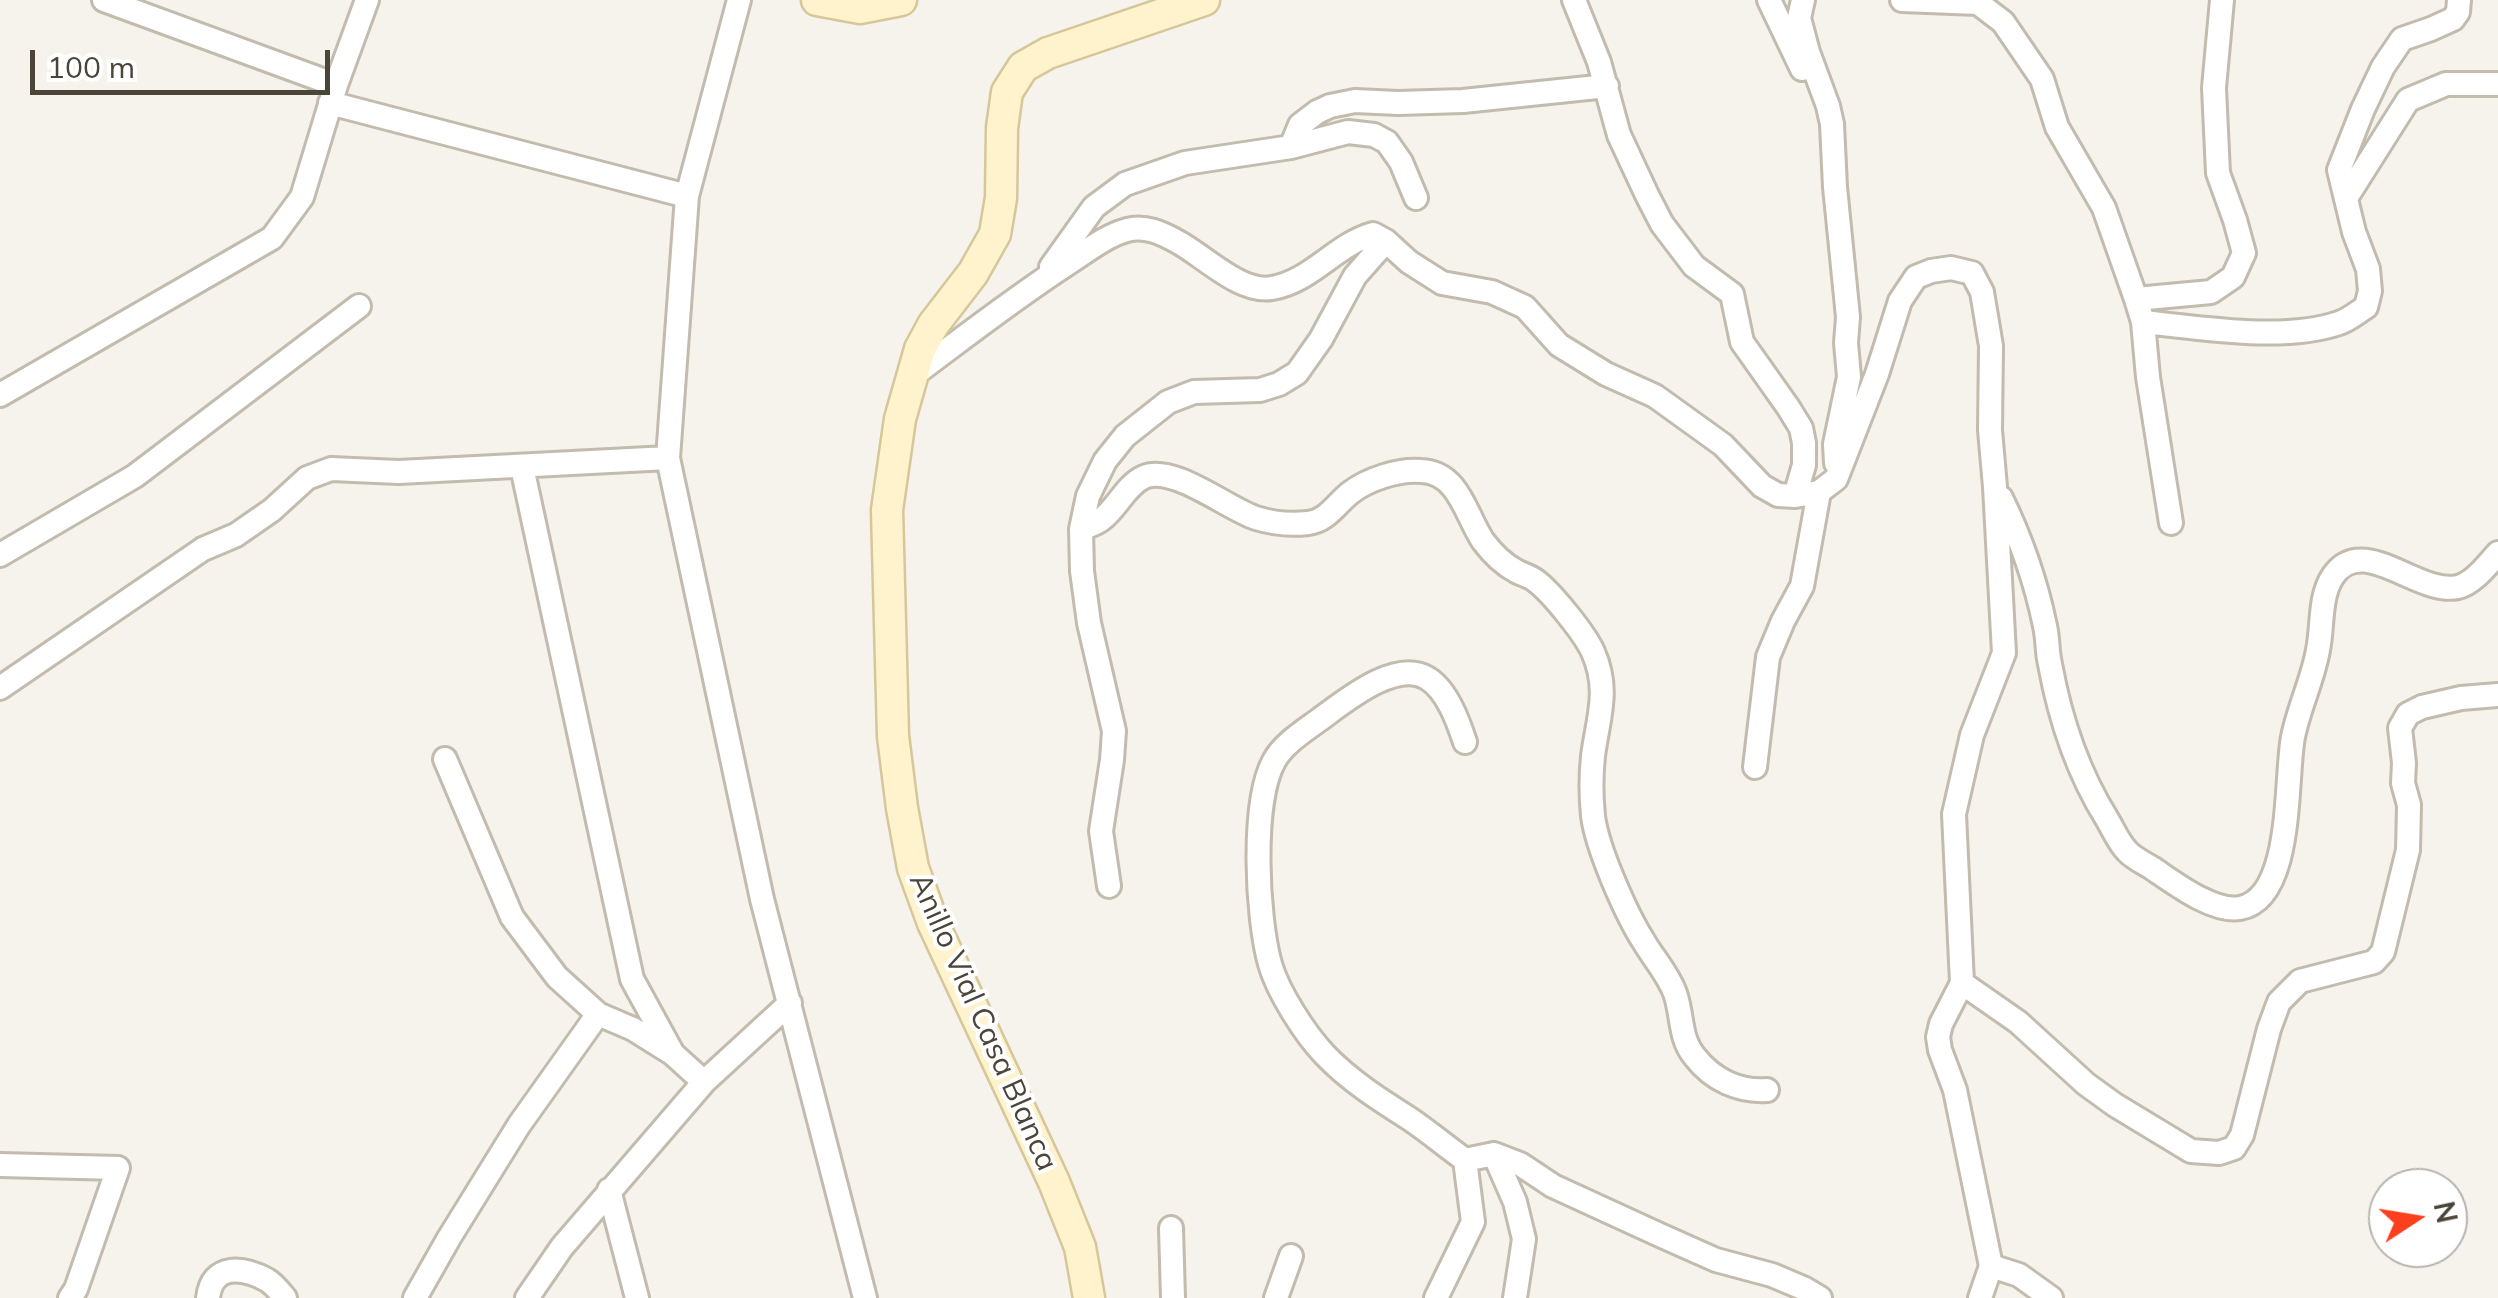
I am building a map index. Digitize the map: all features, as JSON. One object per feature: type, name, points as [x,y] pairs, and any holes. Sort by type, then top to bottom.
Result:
[{"type":"main road","points":[[818,0],[860,8],[901,0]]},
{"type":"main road","name":"Anillo Vial Casa Blanca","points":[[1085,1295],[1080,1247],[1054,1182],[933,923],[913,868],[894,736],[888,510],[900,420],[920,349],[973,274],[995,234],[1001,198],[1002,128],[1008,92],[1022,68],[1048,53],[1204,0]]},
{"type":"street","points":[[104,0],[333,94],[687,196]]},
{"type":"street","points":[[0,395],[272,238],[302,197],[367,0]]},
{"type":"street","points":[[739,0],[687,196],[668,458],[762,899],[866,1298]]},
{"type":"street","points":[[1574,0],[1607,86],[1619,135],[1662,224],[1694,266],[1732,294],[1742,342],[1800,428],[1804,465],[1795,496]]},
{"type":"street","points":[[1768,0],[1803,71],[1821,90]]},
{"type":"street","points":[[1754,767],[1768,658],[1782,621],[1802,586],[1849,377],[1848,316],[1832,124],[1799,18],[1803,0]]},
{"type":"street","points":[[1902,0],[1978,4],[2003,22],[2042,78],[2056,127],[2104,208],[2143,322],[2171,523]]},
{"type":"street","points":[[2136,299],[2211,292],[2233,277],[2244,253],[2218,173],[2214,88],[2222,0]]},
{"type":"street","points":[[2143,322],[2256,332],[2314,330],[2344,322],[2366,306],[2370,291],[2368,270],[2354,232],[2340,170],[2363,109],[2402,39],[2452,19],[2458,12],[2459,0]]},
{"type":"street","points":[[2346,198],[2408,100],[2446,84],[2498,84]]},
{"type":"street","points":[[1290,147],[1300,124],[1330,106],[1355,100],[1463,101],[1607,86]]},
{"type":"street","points":[[1042,280],[1094,207],[1125,184],[1184,164],[1290,147],[1348,132],[1374,135],[1387,142],[1401,162],[1416,198]]},
{"type":"street","points":[[911,377],[1042,280],[1102,241],[1130,229],[1155,230],[1241,284],[1269,290],[1304,277],[1358,238],[1373,234],[1442,283],[1492,292],[1526,307],[1559,345],[1606,374],[1655,396],[1723,445],[1762,486],[1778,495],[1795,496],[1827,486],[1878,374],[1900,301],[1916,277],[1931,270],[1951,268],[1972,273],[1982,292],[1991,346],[1990,430],[2004,653],[1972,735],[1954,814],[1962,984],[1938,1037],[1955,1090],[1991,1266],[1980,1298]]},
{"type":"street","points":[[1109,886],[1101,830],[1114,731],[1089,623],[1082,571],[1082,529],[1088,496],[1105,461],[1126,436],[1168,402],[1194,392],[1260,390],[1297,373],[1322,339],[1355,276],[1386,241]]},
{"type":"street","points":[[0,556],[135,476],[359,306]]},
{"type":"street","points":[[0,688],[203,549],[236,535],[307,478],[331,468],[399,472],[668,458]]},
{"type":"street","points":[[522,467],[632,979],[673,1054]]},
{"type":"street","points":[[1082,529],[1102,520],[1132,486],[1154,474],[1195,487],[1250,516],[1286,524],[1320,520],[1352,491],[1390,474],[1421,470],[1434,473],[1454,488],[1490,551],[1545,588],[1593,652],[1603,696],[1592,762],[1593,820],[1631,921],[1676,995],[1688,1047],[1697,1060],[1726,1083],[1745,1090],[1767,1090]]},
{"type":"street","points":[[1996,487],[2022,542],[2046,628],[2050,664],[2071,748],[2088,789],[2126,851],[2219,906],[2238,908],[2254,902],[2268,888],[2285,823],[2293,737],[2318,650],[2324,596],[2334,574],[2348,562],[2363,560],[2387,564],[2425,584],[2457,587],[2472,580],[2498,553]]},
{"type":"street","points":[[1436,1298],[1472,1222],[1465,1160],[1370,1094],[1324,1054],[1299,1020],[1270,964],[1259,876],[1260,825],[1265,785],[1274,760],[1301,734],[1378,680],[1409,673],[1426,677],[1451,704],[1465,742]]},
{"type":"street","points":[[1962,984],[2018,1022],[2086,1084],[2161,1134],[2191,1151],[2219,1153],[2234,1148],[2242,1136],[2268,1029],[2279,1002],[2300,981],[2374,962],[2383,952],[2408,850],[2409,805],[2403,783],[2400,728],[2408,714],[2461,698],[2498,695]]},
{"type":"street","points":[[445,758],[512,918],[557,977],[598,1014],[633,1028],[673,1054],[704,1082]]},
{"type":"street","points":[[527,1298],[562,1247],[704,1082],[790,1004]]},
{"type":"street","points":[[414,1298],[519,1125],[598,1014]]},
{"type":"street","points":[[1465,1160],[1494,1154],[1520,1164],[1553,1186],[1680,1244],[1716,1260],[1805,1288],[1820,1298]]},
{"type":"street","points":[[1494,1154],[1515,1202],[1524,1239],[1515,1298]]},
{"type":"street","points":[[0,1165],[118,1168],[70,1298]]},
{"type":"street","points":[[609,1190],[637,1298]]},
{"type":"street","points":[[1171,1228],[1173,1298]]},
{"type":"street","points":[[1276,1298],[1290,1256]]},
{"type":"street","points":[[1991,1266],[2019,1276],[2052,1298]]},
{"type":"street","points":[[208,1298],[217,1277],[238,1270],[271,1282],[285,1298]]}]
